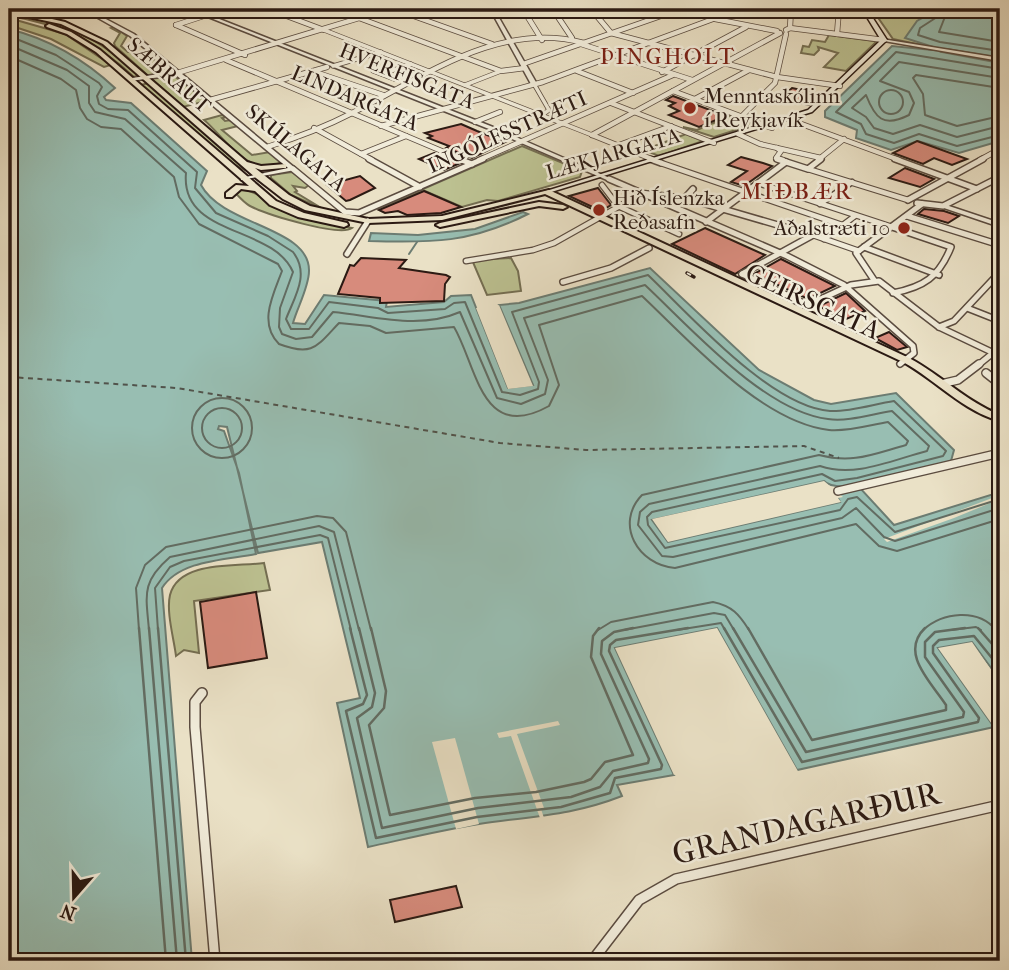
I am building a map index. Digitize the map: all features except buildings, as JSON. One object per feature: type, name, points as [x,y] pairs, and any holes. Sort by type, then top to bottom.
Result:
[{"type":"main road","points":[[840,86],[884,40],[867,9]]},
{"type":"main road","name":"SÆBRAUT","points":[[9,11],[50,19],[86,32],[105,43],[286,197],[308,208],[366,224]]},
{"type":"main road","name":"SÆBRAUT","points":[[9,17],[69,33],[91,46],[272,203],[300,215],[366,224]]},
{"type":"main road","name":"LÆKJARGATA","points":[[659,162],[816,110],[840,86]]},
{"type":"main road","name":"LÆKJARGATA","points":[[546,195],[605,180],[741,136]]},
{"type":"main road","points":[[245,163],[261,167],[289,167]]},
{"type":"main road","points":[[229,195],[239,187],[254,189]]},
{"type":"main road","points":[[366,224],[442,218],[546,195]]},
{"type":"main road","points":[[366,224],[436,226],[504,211],[546,195]]},
{"type":"main road","name":"GEIRSGATA","points":[[546,195],[563,207],[903,362],[945,383],[976,407],[1000,420]]},
{"type":"main road","name":"GEIRSGATA","points":[[546,195],[599,223]]},
{"type":"main road","name":"GEIRSGATA","points":[[504,211],[539,204],[563,207]]},
{"type":"main road","name":"GEIRSGATA","points":[[903,362],[977,413],[1000,420]]},
{"type":"street","name":"SKÚLAGATA","points":[[84,9],[132,36],[289,167],[345,212],[352,213]]},
{"type":"street","name":"HVERFISGATA","points":[[190,9],[524,142],[605,180]]},
{"type":"street","points":[[225,9],[176,25],[246,55]]},
{"type":"street","points":[[268,9],[659,162],[842,225]]},
{"type":"street","points":[[335,9],[501,71]]},
{"type":"street","points":[[134,82],[246,55],[391,9],[492,44]]},
{"type":"street","points":[[420,18],[434,14],[589,9],[608,32],[777,77],[840,86]]},
{"type":"street","points":[[465,85],[681,9]]},
{"type":"street","points":[[381,125],[576,70],[740,9]]},
{"type":"street","points":[[592,135],[784,31],[791,9]]},
{"type":"street","points":[[837,34],[839,9]]},
{"type":"street","points":[[552,10],[572,38],[582,44],[612,57],[692,80]]},
{"type":"street","points":[[524,11],[542,40]]},
{"type":"street","points":[[494,12],[549,110],[542,115]]},
{"type":"street","points":[[714,19],[746,27],[884,40],[1000,60]]},
{"type":"street","points":[[662,72],[746,27]]},
{"type":"street","points":[[742,116],[772,88],[788,35],[784,31]]},
{"type":"street","points":[[267,147],[349,112],[492,44],[572,38]]},
{"type":"street","points":[[210,100],[381,52]]},
{"type":"street","name":"LINDARGATA","points":[[226,60],[472,164]]},
{"type":"street","points":[[382,74],[411,64]]},
{"type":"street","points":[[576,70],[633,93]]},
{"type":"street","points":[[695,99],[750,70]]},
{"type":"street","points":[[312,71],[384,95]]},
{"type":"street","points":[[373,71],[394,79]]},
{"type":"street","name":"INGÓLFSSTRÆTI","points":[[352,213],[420,187],[673,75]]},
{"type":"street","points":[[673,91],[769,127]]},
{"type":"street","points":[[611,103],[714,143]]},
{"type":"street","points":[[474,122],[500,112]]},
{"type":"street","points":[[791,120],[977,189]]},
{"type":"street","points":[[619,145],[671,126]]},
{"type":"street","points":[[314,128],[420,187]]},
{"type":"street","points":[[361,155],[406,136]]},
{"type":"street","points":[[741,136],[821,158]]},
{"type":"street","points":[[808,169],[844,139]]},
{"type":"street","points":[[777,148],[781,151],[776,158],[786,162],[922,204],[943,206],[1000,225]]},
{"type":"street","points":[[908,200],[945,177],[998,150]]},
{"type":"street","points":[[706,222],[786,162]]},
{"type":"street","points":[[242,178],[289,167]]},
{"type":"street","points":[[943,206],[1000,177]]},
{"type":"street","points":[[605,180],[847,286],[913,346],[914,353],[903,362]]},
{"type":"street","points":[[605,180],[620,207],[679,234]]},
{"type":"street","points":[[820,204],[852,182]]},
{"type":"street","points":[[758,183],[943,244],[950,250],[939,275],[923,286],[893,293]]},
{"type":"street","points":[[685,198],[693,189]]},
{"type":"street","points":[[466,261],[533,250],[599,223],[639,195],[649,192],[725,208],[939,275]]},
{"type":"street","points":[[874,280],[871,272],[856,256],[861,249],[922,204]]},
{"type":"street","points":[[824,239],[856,216]]},
{"type":"street","points":[[907,216],[1000,245]]},
{"type":"street","points":[[347,254],[366,224]]},
{"type":"street","points":[[813,235],[781,255],[742,274],[808,305],[847,286],[874,280],[883,283],[939,327],[997,355]]},
{"type":"street","points":[[563,282],[611,268],[653,247]]},
{"type":"street","points":[[939,327],[952,323],[992,286],[1000,272]]},
{"type":"street","points":[[967,308],[1000,321]]},
{"type":"street","points":[[945,383],[958,380],[997,355]]},
{"type":"street","points":[[986,373],[1000,384]]},
{"type":"street","points":[[838,491],[1000,453]]},
{"type":"street","points":[[202,693],[195,702],[195,727],[215,961]]},
{"type":"street","name":"GRANDAGARÐUR","points":[[592,961],[607,946],[632,908],[652,889],[684,876],[1000,805]]},
{"type":"green space","points":[[872,9],[1000,9],[1000,62],[893,39]]},
{"type":"green space","points":[[9,12],[65,26],[80,33],[94,40],[139,75],[134,77],[106,54],[76,36],[61,29],[9,16]]},
{"type":"green space","points":[[9,18],[65,34],[111,65],[104,67],[51,39],[9,25]]},
{"type":"green space","points":[[114,27],[127,36],[121,46],[128,52],[144,52],[206,101],[183,107],[115,46],[120,33],[111,28]]},
{"type":"green space","points":[[829,35],[876,42],[846,71],[824,67],[838,53],[818,47],[819,50],[814,55],[801,53],[803,46],[809,47],[812,40],[825,42]]},
{"type":"green space","points":[[149,83],[249,171],[209,147],[140,85]]},
{"type":"green space","points":[[222,115],[227,117],[222,118],[225,121],[231,120],[238,126],[222,130],[252,155],[270,152],[282,162],[270,166],[247,161],[204,120]]},
{"type":"green space","points":[[732,115],[755,124],[714,137],[683,127],[697,130]]},
{"type":"green space","points":[[686,134],[703,141],[659,156],[644,150]]},
{"type":"green space","points":[[522,146],[582,171],[580,177],[498,201],[487,200],[462,207],[423,190],[377,209]]},
{"type":"green space","points":[[292,172],[309,185],[305,188],[293,186],[297,191],[295,192],[323,209],[291,195],[271,178],[271,175]]},
{"type":"green space","points":[[238,188],[304,218],[352,228],[334,230],[260,211],[235,193]]},
{"type":"green space","points":[[511,258],[518,271],[521,291],[487,295],[472,260]]},
{"type":"green space","points":[[264,563],[270,590],[194,601],[199,653],[184,650],[176,656],[169,609],[170,595],[176,584],[185,576],[210,567]]},
{"type":"water","points":[[938,9],[986,9],[1000,12],[1000,58],[947,49],[942,52],[1000,63],[1000,141],[959,153],[918,141],[891,150],[856,138],[857,130],[825,117],[825,111],[892,46],[932,50],[933,47],[905,38],[917,21]]},
{"type":"water","points":[[9,29],[52,45],[91,68],[115,88],[104,97],[106,100],[131,103],[207,171],[201,185],[212,199],[227,210],[281,235],[296,245],[306,256],[309,271],[293,323],[305,324],[324,295],[387,301],[386,307],[444,302],[451,296],[471,295],[508,388],[533,385],[499,305],[519,303],[650,268],[759,370],[814,400],[831,404],[896,393],[954,450],[951,461],[865,484],[833,486],[824,481],[652,520],[668,542],[840,502],[840,494],[861,489],[894,525],[1000,492],[1000,680],[972,642],[938,648],[994,727],[797,770],[717,628],[615,648],[674,775],[617,785],[622,796],[585,808],[465,826],[368,847],[337,703],[360,698],[322,542],[258,553],[243,492],[256,554],[191,567],[170,579],[162,588],[192,961],[9,961]],"holes":[[[219,426],[227,427],[237,467],[224,431],[218,429]]]},
{"type":"water","points":[[523,212],[528,214],[469,236],[412,242],[369,241],[371,233],[418,235],[475,229]]},
{"type":"pier","points":[[499,305],[533,386],[508,389],[476,308],[480,307],[511,385],[528,383],[496,306]]},
{"type":"pier","points":[[824,481],[835,490],[823,485],[658,522],[670,538],[835,500],[837,492],[843,497],[838,498],[841,502],[668,542],[652,519]]},
{"type":"pier","points":[[1000,495],[1000,499],[954,518],[887,542],[884,539]]},
{"type":"pier","points":[[717,628],[799,773],[794,772],[716,632],[620,650],[677,774],[674,775],[615,648]]},
{"type":"pier","points":[[972,642],[1000,683],[970,646],[944,650],[997,726],[994,727],[938,648]]},
{"type":"pier","points":[[558,721],[560,725],[517,734],[544,808],[541,809],[544,818],[540,818],[511,736],[499,738],[497,733]]},
{"type":"pier","points":[[455,738],[479,824],[456,829],[432,742]]},
{"type":"waterway","points":[[409,254],[417,242]]},
{"type":"ferry route","points":[[9,377],[177,388],[500,443],[586,450],[804,446],[839,458]]},
{"type":"railway","points":[[687,273],[694,277]]},
{"type":"place","name":"Menntaskólinn í Reykjavík","points":[[690,108]]},
{"type":"place","name":"Hið Íslenzka Reðasafn","points":[[599,210]]},
{"type":"place","name":"Aðalstræti 10","points":[[904,228]]},
{"type":"district","name":"ÞINGHOLT","points":[[668,56]]},
{"type":"district","name":"MIÐBÆR","points":[[797,191]]}]
